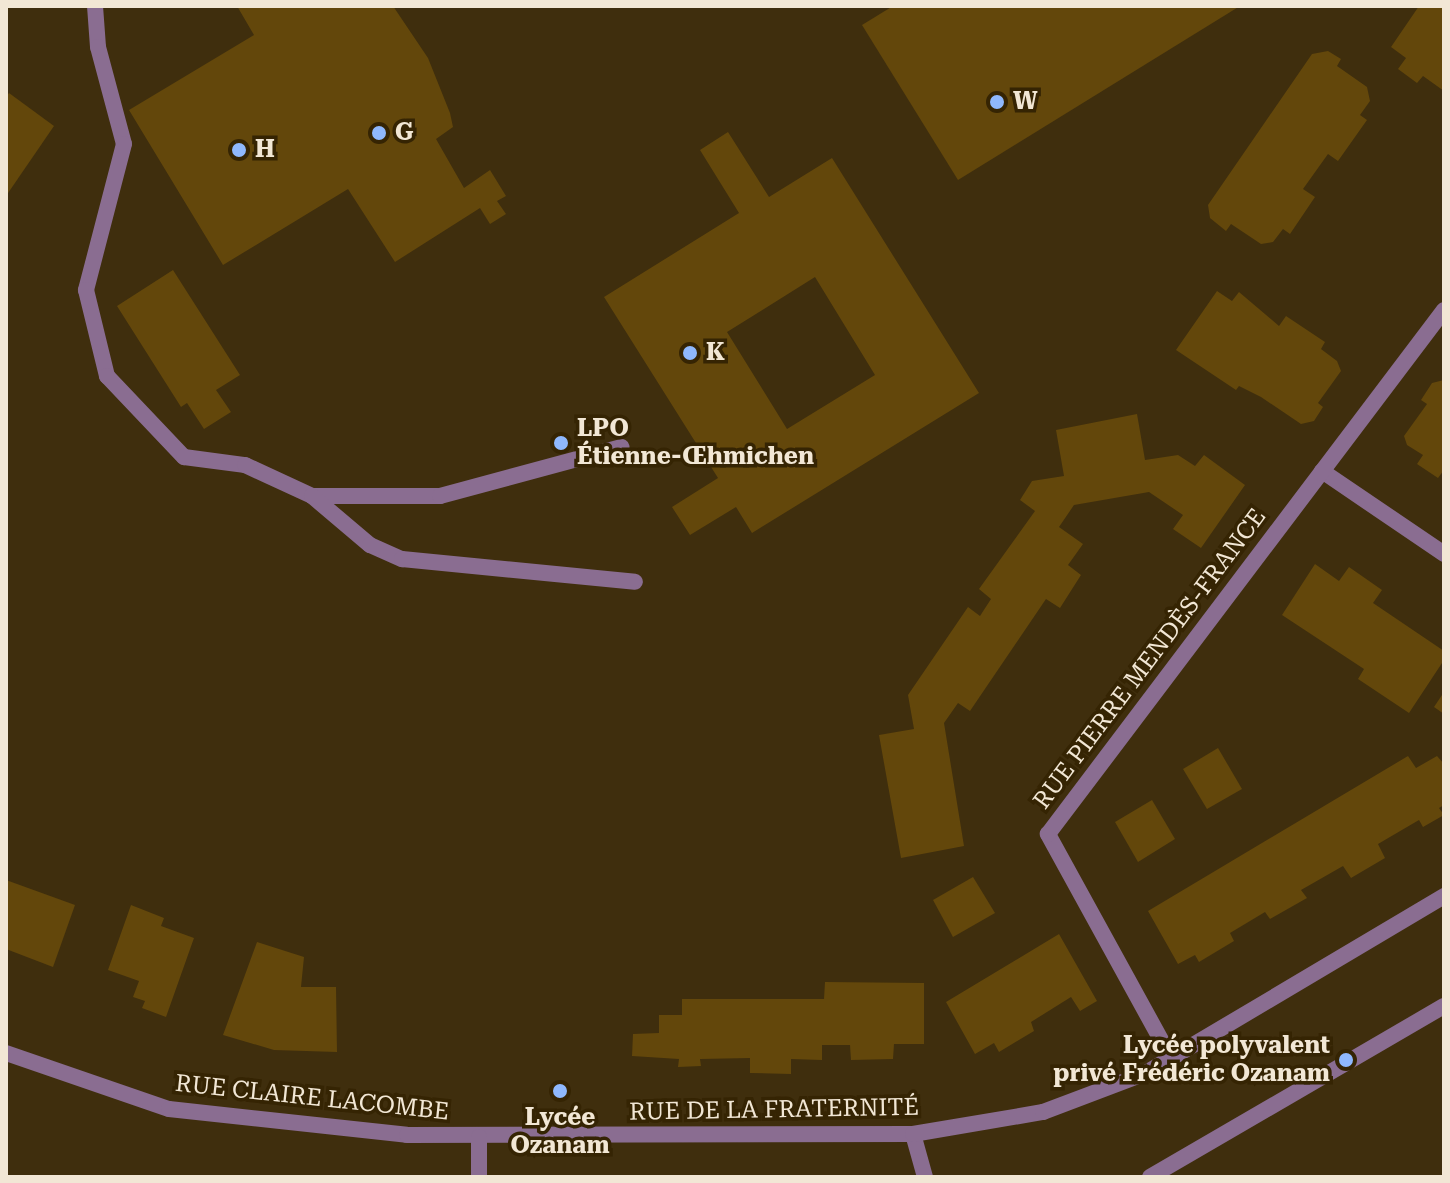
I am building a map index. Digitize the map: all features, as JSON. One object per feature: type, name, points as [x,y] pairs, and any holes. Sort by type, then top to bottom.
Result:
[{"type":"street","points":[[95,6],[98,47],[124,144],[86,290],[107,376],[184,457],[245,465],[312,496],[370,545],[402,559],[635,582]]},
{"type":"street","name":"RUE PIERRE MENDÈS-FRANCE","points":[[1171,1058],[1048,834],[1444,310]]},
{"type":"street","points":[[312,496],[440,496],[621,447]]},
{"type":"street","points":[[1322,471],[1444,554]]},
{"type":"street","name":"RUE DE LA FRATERNITÉ","points":[[479,1137],[913,1134],[1043,1112],[1146,1073],[1444,896]]},
{"type":"street","points":[[1150,1177],[1444,1006]]},
{"type":"street","name":"RUE CLAIRE LACOMBE","points":[[6,1053],[169,1109],[407,1135],[479,1137]]},
{"type":"street","points":[[913,1134],[925,1177]]},
{"type":"street","points":[[479,1137],[479,1177]]},
{"type":"building","points":[[237,6],[393,6],[428,58],[450,113],[453,127],[436,139],[464,188],[490,170],[506,196],[497,201],[506,214],[490,224],[480,208],[395,262],[348,189],[223,265],[129,110],[254,35]]},
{"type":"building","name":"W","points":[[893,6],[1240,6],[958,180],[862,25]]},
{"type":"building","points":[[1419,6],[1444,6],[1444,91],[1423,76],[1417,83],[1398,69],[1406,58],[1391,47]]},
{"type":"building","points":[[1328,51],[1341,59],[1337,66],[1367,87],[1370,101],[1360,115],[1367,120],[1338,161],[1328,154],[1303,189],[1315,197],[1290,234],[1283,229],[1273,242],[1261,244],[1231,224],[1226,231],[1210,218],[1208,205],[1312,54]]},
{"type":"building","points":[[9,93],[54,126],[6,196],[6,97]]},
{"type":"building","name":"K","points":[[728,132],[769,197],[832,158],[979,393],[752,533],[736,507],[690,535],[672,507],[718,478],[604,297],[739,213],[700,150]],"holes":[[[815,277],[875,375],[787,429],[727,332]]]},
{"type":"building","points":[[173,270],[240,375],[216,390],[231,412],[204,429],[187,403],[181,407],[117,306]]},
{"type":"building","points":[[1217,291],[1232,301],[1239,292],[1279,326],[1286,316],[1325,342],[1321,349],[1337,361],[1341,371],[1318,403],[1323,407],[1314,421],[1301,424],[1261,397],[1239,386],[1236,390],[1176,350]]},
{"type":"building","points":[[1444,380],[1444,470],[1438,478],[1417,464],[1423,455],[1407,445],[1404,436],[1427,404],[1421,400],[1432,383]]},
{"type":"building","points":[[1137,414],[1145,460],[1178,455],[1195,466],[1204,455],[1245,485],[1201,548],[1173,529],[1183,515],[1149,492],[1074,505],[1059,527],[1083,544],[1068,565],[1081,575],[1060,608],[1046,599],[970,711],[958,703],[944,723],[964,846],[901,858],[879,735],[914,729],[908,695],[968,607],[980,616],[991,599],[979,589],[1035,511],[1020,500],[1032,481],[1064,476],[1056,430]]},
{"type":"building","points":[[1315,564],[1339,581],[1349,567],[1382,590],[1373,603],[1444,651],[1444,660],[1409,713],[1358,679],[1364,669],[1282,615]]},
{"type":"building","points":[[1444,692],[1444,714],[1434,707]]},
{"type":"building","points":[[1218,748],[1242,789],[1207,809],[1183,769]]},
{"type":"building","points":[[1408,756],[1416,768],[1437,756],[1444,764],[1444,805],[1439,808],[1444,815],[1423,827],[1419,820],[1378,844],[1385,858],[1351,878],[1343,866],[1301,890],[1307,898],[1270,919],[1265,912],[1230,933],[1234,941],[1199,962],[1195,955],[1178,964],[1148,911]]},
{"type":"building","points":[[1152,800],[1175,839],[1138,862],[1115,822]]},
{"type":"building","points":[[973,877],[995,913],[953,937],[933,900]]},
{"type":"building","points":[[6,880],[75,905],[53,967],[6,949]]},
{"type":"building","points":[[131,905],[164,918],[161,926],[194,938],[166,1017],[142,1008],[145,1001],[133,997],[139,981],[108,970]]},
{"type":"building","points":[[1059,934],[1097,1001],[1080,1011],[1071,997],[1031,1022],[1034,1031],[999,1052],[994,1043],[975,1054],[946,1002]]},
{"type":"building","points":[[257,942],[304,957],[301,987],[336,987],[337,1052],[274,1050],[223,1035]]},
{"type":"building","points":[[825,982],[924,983],[924,1044],[894,1044],[893,1059],[851,1060],[850,1045],[822,1045],[822,1060],[791,1059],[791,1074],[750,1073],[750,1058],[700,1059],[701,1066],[678,1067],[679,1059],[632,1056],[633,1034],[659,1033],[659,1015],[682,1015],[682,999],[824,999]]},
{"type":"place","name":"W","points":[[997,102]]},
{"type":"place","name":"G","points":[[379,133]]},
{"type":"place","name":"H","points":[[239,150]]},
{"type":"place","name":"K","points":[[690,353]]},
{"type":"place","name":"LPO Étienne-Œhmichen","points":[[561,443]]},
{"type":"place","name":"Lycée polyvalent privé Frédéric Ozanam","points":[[1346,1060]]},
{"type":"place","name":"Lycée Ozanam","points":[[560,1091]]}]
